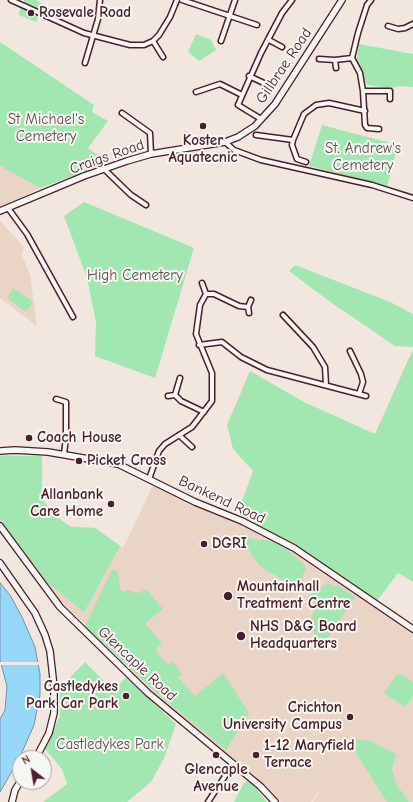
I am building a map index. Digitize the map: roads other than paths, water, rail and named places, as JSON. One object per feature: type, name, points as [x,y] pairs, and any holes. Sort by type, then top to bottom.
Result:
[{"type":"street","points":[[11,0],[93,36],[130,45],[144,45],[153,40],[165,28],[177,0]]},
{"type":"street","points":[[85,63],[98,19],[100,0]]},
{"type":"street","points":[[182,0],[257,25]]},
{"type":"street","points":[[221,41],[234,0]]},
{"type":"street","points":[[262,119],[238,105],[249,76],[282,13],[292,0]]},
{"type":"street","name":"Gillbrae Road","points":[[238,137],[262,119],[275,104],[342,0]]},
{"type":"street","points":[[371,0],[367,5],[352,58],[360,73],[363,91],[365,125],[367,128],[379,129]]},
{"type":"street","points":[[388,26],[398,29],[405,28],[413,24]]},
{"type":"street","points":[[153,40],[163,58]]},
{"type":"street","points":[[268,40],[282,47]]},
{"type":"street","points":[[319,59],[335,60],[352,58]]},
{"type":"street","points":[[335,60],[336,68]]},
{"type":"street","points":[[249,76],[266,84]]},
{"type":"street","points":[[196,92],[220,84],[242,95]]},
{"type":"street","points":[[363,91],[390,91],[390,99]]},
{"type":"street","points":[[306,162],[297,159],[292,145],[304,114],[316,105],[329,103],[364,111]]},
{"type":"street","points":[[122,113],[150,133],[151,154]]},
{"type":"street","points":[[256,135],[293,140]]},
{"type":"street","name":"Craigs Road","points":[[0,211],[104,169],[151,154],[226,142],[238,137]]},
{"type":"street","points":[[226,142],[234,150],[261,160],[372,185],[413,198]]},
{"type":"street","points":[[104,169],[131,195],[146,205]]},
{"type":"street","points":[[8,208],[27,234],[74,317]]},
{"type":"street","points":[[149,479],[159,451],[165,444],[192,427],[212,402],[212,373],[199,345],[196,334],[200,305],[206,294],[202,283]]},
{"type":"street","points":[[206,294],[214,294],[239,306],[248,307]]},
{"type":"street","points":[[249,313],[248,307],[251,300]]},
{"type":"street","points":[[283,315],[313,347],[325,367],[326,385]]},
{"type":"street","points":[[199,345],[222,342],[241,357],[267,370],[366,396]]},
{"type":"street","points":[[350,351],[361,374],[363,382],[359,394]]},
{"type":"street","points":[[175,395],[180,378]]},
{"type":"street","points":[[175,395],[181,401],[204,412]]},
{"type":"street","points":[[168,396],[175,395]]},
{"type":"street","points":[[56,399],[66,402],[66,438],[64,454]]},
{"type":"street","points":[[179,435],[192,447]]},
{"type":"street","name":"Bankend Road","points":[[0,451],[33,450],[108,461],[195,502],[242,521],[294,548],[413,629]]},
{"type":"street","name":"Glencaple Road","points":[[0,526],[60,607],[148,693],[260,786],[275,802]]},
{"type":"street","points":[[0,563],[35,613],[45,635],[50,651],[54,687],[54,713],[49,732],[40,750]]},
{"type":"street","points":[[208,802],[233,764]]},
{"type":"street","points":[[12,802],[14,790]]},
{"type":"water","points":[[0,583],[10,595],[22,617],[35,647],[40,674],[40,695],[34,725],[23,750],[12,750],[12,771],[0,792],[0,719],[5,710],[7,686],[0,660]]},
{"type":"place","name":"Rosevale Road","points":[[31,13]]},
{"type":"place","name":"Koster Aquatecnic","points":[[203,126]]},
{"type":"place","name":"Coach House","points":[[29,438]]},
{"type":"place","name":"Picket Cross","points":[[79,461]]},
{"type":"place","name":"Allanbank Care Home","points":[[111,504]]},
{"type":"place","name":"DGRI","points":[[204,544]]},
{"type":"place","name":"Mountainhall Treatment Centre","points":[[228,596]]},
{"type":"place","name":"NHS D&G Board Headquarters","points":[[241,636]]},
{"type":"place","name":"Castledykes Park Car Park","points":[[126,696]]},
{"type":"place","name":"Crichton University Campus","points":[[350,717]]},
{"type":"place","name":"Glencaple Avenue","points":[[216,755]]},
{"type":"place","name":"1-12 Maryfield Terrace","points":[[256,755]]},
{"type":"park label","name":"St Michael's Cemetery","points":[[46,128]]},
{"type":"park label","name":"St. Andrew's Cemetery","points":[[363,158]]},
{"type":"park label","name":"High Cemetery","points":[[135,276]]},
{"type":"park label","name":"Castledykes Park","points":[[110,745]]}]
